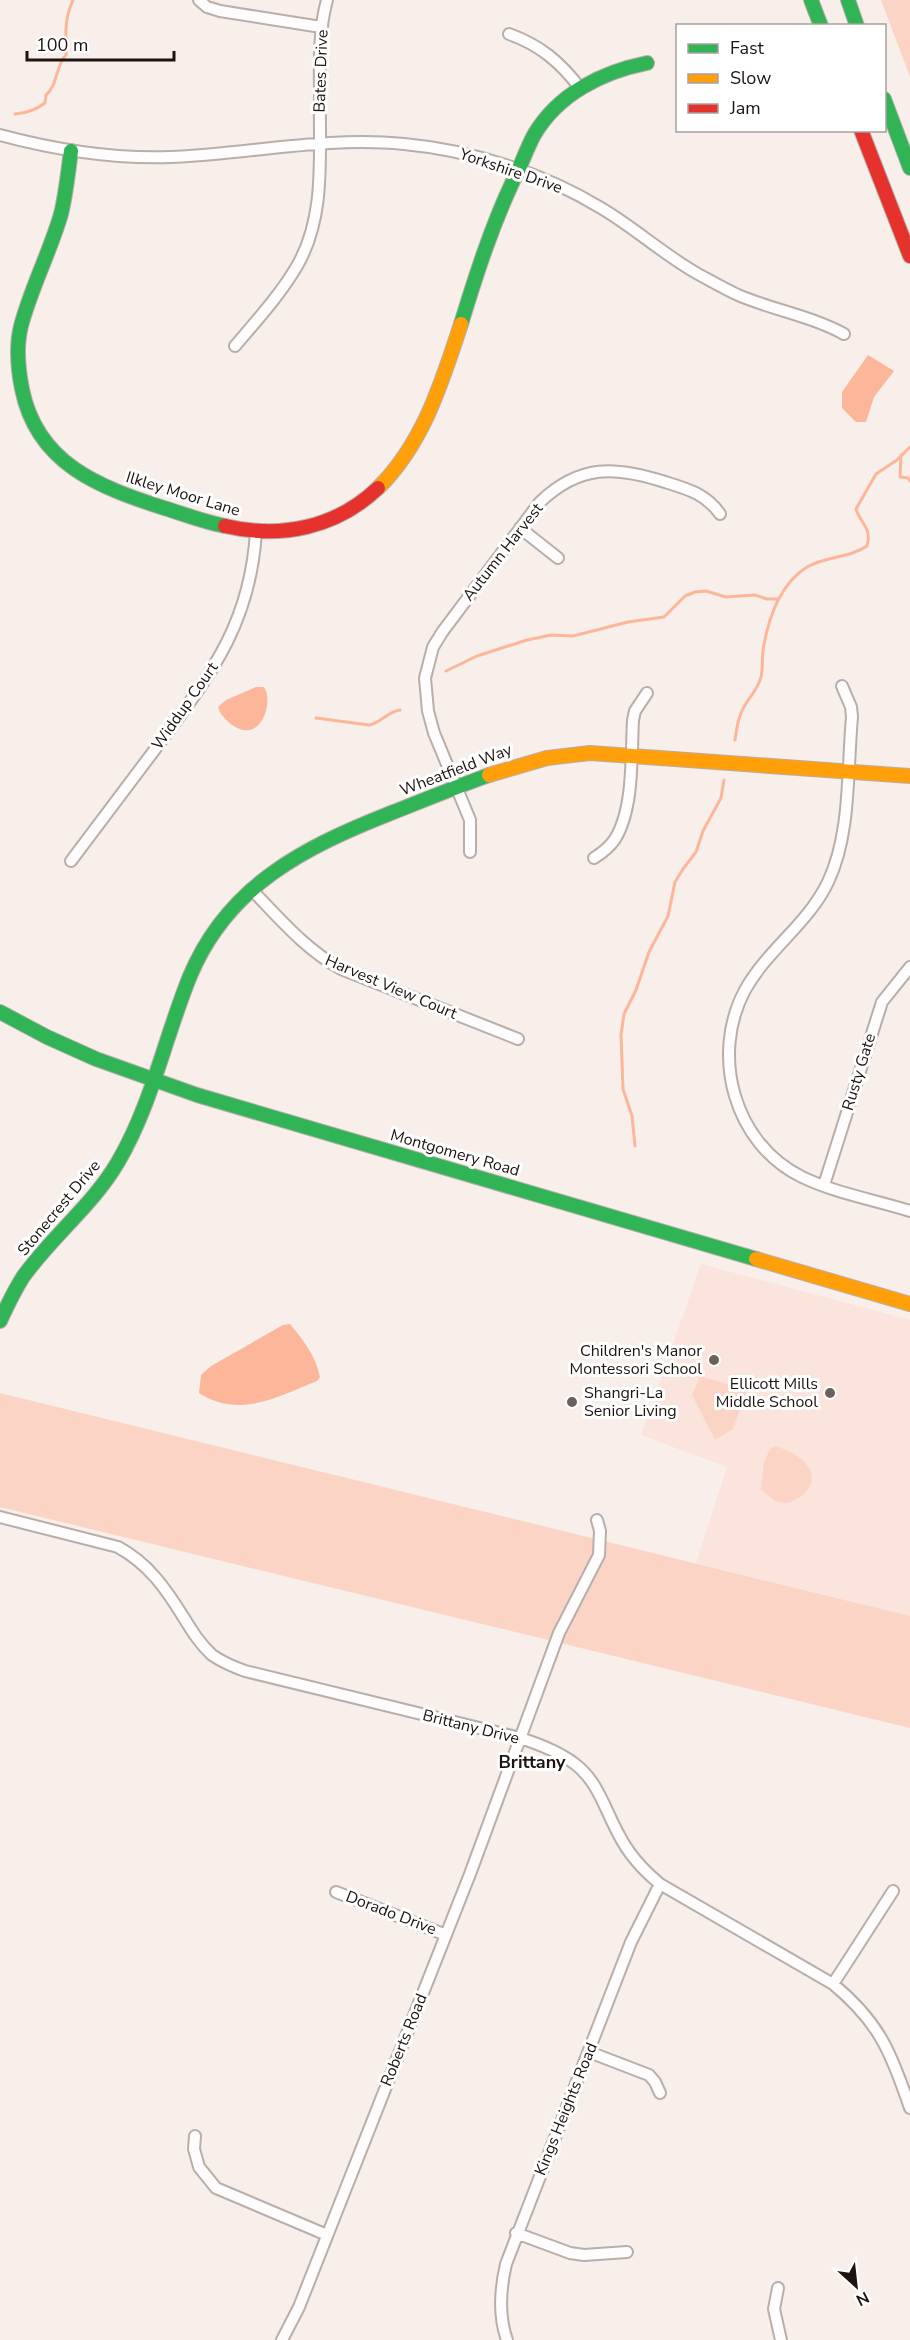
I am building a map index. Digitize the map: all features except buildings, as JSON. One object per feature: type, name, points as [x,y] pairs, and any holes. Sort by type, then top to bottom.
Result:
[{"type":"main road","points":[[811,0],[820,24]]},
{"type":"main road","points":[[848,0],[856,24]]},
{"type":"main road","name":"Ilkley Moor Lane","points":[[71,151],[61,213],[21,327],[17,346],[19,379],[32,419],[57,456],[90,480],[110,489],[210,522],[256,532],[299,531],[340,517],[360,505],[397,470],[410,451],[437,393],[486,245],[532,139],[542,124],[565,99],[580,88],[612,71],[647,63]]},
{"type":"main road","points":[[886,102],[910,166]]},
{"type":"main road","points":[[862,132],[910,256]]},
{"type":"main road","name":"Wheatfield Way","points":[[152,1079],[187,979],[205,944],[250,889],[301,852],[336,834],[488,773],[539,758],[590,753],[910,776]]},
{"type":"main road","name":"Montgomery Road","points":[[0,1012],[66,1047],[105,1064],[284,1122],[411,1157],[910,1304]]},
{"type":"main road","name":"Stonecrest Drive","points":[[0,1321],[21,1279],[86,1205],[118,1161],[138,1120],[152,1079]]},
{"type":"street","points":[[199,0],[207,7],[220,11],[321,27]]},
{"type":"street","name":"Bates Drive","points":[[235,346],[286,285],[306,247],[317,206],[321,27],[327,0]]},
{"type":"street","points":[[509,34],[527,41],[554,57],[580,88]]},
{"type":"street","name":"Yorkshire Drive","points":[[0,135],[71,151],[108,156],[170,157],[320,143],[371,142],[432,148],[481,158],[548,181],[600,207],[696,273],[738,295],[814,320],[844,334]]},
{"type":"street","name":"Autumn Harvest","points":[[470,852],[470,820],[428,711],[425,678],[428,662],[442,631],[540,502],[553,490],[583,474],[599,471],[637,473],[694,491],[713,504],[720,514]]},
{"type":"street","points":[[520,528],[558,558]]},
{"type":"street","name":"Widdup Court","points":[[72,861],[204,685],[228,643],[249,583],[254,562],[256,532]]},
{"type":"street","points":[[842,686],[851,707],[852,717],[844,831],[840,848],[828,882],[817,902],[746,989],[730,1028],[729,1072],[733,1093],[750,1130],[763,1146],[788,1168],[802,1177],[824,1185],[910,1211]]},
{"type":"street","points":[[594,858],[610,846],[616,838],[622,821],[628,795],[635,711],[646,693]]},
{"type":"street","name":"Harvest View Court","points":[[250,889],[309,949],[324,960],[341,969],[518,1039]]},
{"type":"street","name":"Rusty Gate","points":[[824,1185],[882,1002],[910,967]]},
{"type":"street","name":"Brittany Drive","points":[[0,1517],[118,1547],[136,1556],[153,1572],[204,1647],[228,1664],[246,1671],[520,1738],[550,1750],[576,1765],[600,1796],[630,1853],[660,1884],[833,1984],[856,2003],[876,2028],[893,2060],[910,2108]]},
{"type":"street","name":"Roberts Road","points":[[282,2340],[299,2307],[446,1935],[559,1633],[599,1554],[600,1531],[597,1520]]},
{"type":"street","name":"Kings Heights Road","points":[[507,2340],[501,2319],[501,2284],[516,2233],[590,2052],[631,1942],[660,1884]]},
{"type":"street","points":[[833,1984],[893,1891]]},
{"type":"street","name":"Dorado Drive","points":[[336,1892],[446,1935]]},
{"type":"street","points":[[590,2052],[649,2076],[660,2092]]},
{"type":"street","points":[[195,2136],[194,2149],[199,2167],[216,2188],[327,2235]]},
{"type":"street","points":[[516,2233],[556,2249],[577,2254],[627,2252]]},
{"type":"street","points":[[778,2288],[774,2309],[781,2340]]},
{"type":"shaded area","points":[[881,0],[910,0],[910,77]]},
{"type":"shaded area","points":[[868,355],[894,371],[874,397],[866,422],[856,422],[842,408],[842,392]]},
{"type":"shaded area","points":[[256,687],[264,687],[266,691],[267,702],[263,719],[251,730],[239,729],[223,717],[218,707],[226,700]]},
{"type":"shaded area","name":"Ellicott Mills Middle School","points":[[701,1264],[910,1320],[910,1616],[696,1563],[727,1467],[641,1435]]},
{"type":"shaded area","points":[[290,1324],[312,1355],[320,1377],[317,1381],[273,1399],[243,1405],[214,1401],[199,1393],[201,1375],[211,1366],[283,1325]]},
{"type":"shaded area","points":[[700,1376],[747,1390],[733,1429],[715,1440],[692,1395]]},
{"type":"shaded area","points":[[0,1393],[910,1616],[910,1728],[0,1507]]},
{"type":"shaded area","points":[[776,1446],[800,1458],[807,1465],[812,1476],[806,1492],[790,1502],[781,1503],[769,1497],[761,1489],[764,1462],[770,1449]]},
{"type":"waterway","points":[[15,114],[31,111],[45,103],[46,95],[53,86],[60,64],[66,55],[67,21],[73,0]]},
{"type":"waterway","points":[[735,740],[741,713],[760,681],[768,626],[777,603],[789,583],[807,567],[853,553],[867,546],[867,530],[856,509],[876,474],[897,460],[910,447]]},
{"type":"waterway","points":[[901,455],[900,477],[908,478],[910,481]]},
{"type":"waterway","points":[[446,671],[477,656],[527,640],[551,635],[573,636],[628,622],[664,617],[685,596],[695,592],[706,591],[726,597],[755,595],[767,599],[779,599]]},
{"type":"waterway","points":[[316,718],[369,725],[400,710]]},
{"type":"waterway","points":[[635,1146],[632,1116],[623,1089],[621,1035],[624,1014],[636,990],[649,952],[668,916],[675,882],[696,852],[703,831],[721,798],[724,780]]},
{"type":"traffic: fast","points":[[811,0],[820,24]]},
{"type":"traffic: fast","points":[[848,0],[856,24]]},
{"type":"traffic: fast","points":[[461,324],[498,216],[534,135],[555,108],[583,87],[614,72],[647,63]]},
{"type":"traffic: fast","points":[[886,104],[910,168]]},
{"type":"traffic: fast","points":[[71,151],[61,214],[19,334],[19,374],[30,415],[41,436],[56,454],[74,469],[94,481],[140,500],[225,526]]},
{"type":"traffic: fast","points":[[0,1321],[23,1277],[34,1262],[97,1192],[118,1162],[149,1094],[190,976],[206,944],[225,917],[248,893],[272,873],[329,840],[489,775]]},
{"type":"traffic: fast","points":[[0,1012],[96,1059],[197,1095],[756,1259]]},
{"type":"traffic: slow","points":[[378,488],[394,471],[419,432],[438,390],[461,324]]},
{"type":"traffic: slow","points":[[489,775],[547,758],[590,753],[910,776]]},
{"type":"traffic: slow","points":[[756,1259],[910,1304]]},
{"type":"traffic: jam","points":[[862,132],[910,256]]},
{"type":"traffic: jam","points":[[225,526],[267,531],[307,527],[344,513],[362,502],[378,488]]},
{"type":"place","name":"Children's Manor Montessori School","points":[[714,1360]]},
{"type":"place","name":"Ellicott Mills Middle School","points":[[830,1393]]},
{"type":"place","name":"Shangri-La Senior Living","points":[[572,1402]]},
{"type":"district","name":"Brittany","points":[[532,1762]]}]
